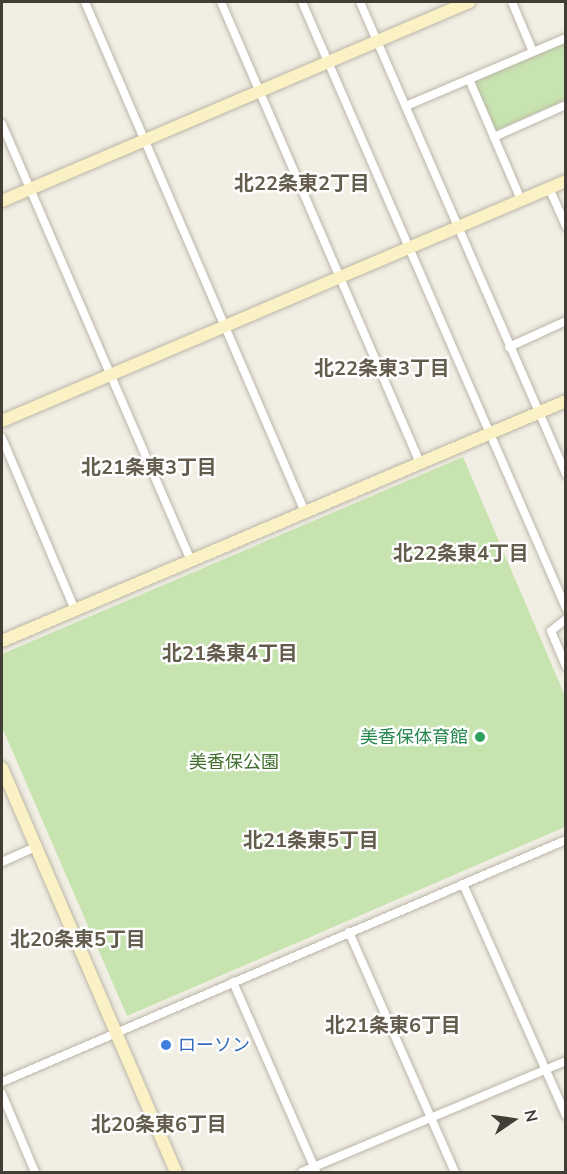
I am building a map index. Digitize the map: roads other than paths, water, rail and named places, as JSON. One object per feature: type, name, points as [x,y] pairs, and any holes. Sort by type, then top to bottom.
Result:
[{"type":"street","points":[[85,2],[305,512]]},
{"type":"street","points":[[221,2],[420,463]]},
{"type":"street","points":[[302,2],[488,434],[566,608]]},
{"type":"street","points":[[360,2],[566,474]]},
{"type":"street","points":[[2,201],[378,42],[443,7],[469,2]]},
{"type":"street","points":[[512,2],[533,52]]},
{"type":"street","points":[[406,106],[566,38]]},
{"type":"street","points":[[469,79],[521,200]]},
{"type":"street","points":[[494,137],[566,105]]},
{"type":"street","points":[[2,124],[191,561]]},
{"type":"street","points":[[2,421],[566,181]]},
{"type":"street","points":[[549,188],[566,226]]},
{"type":"street","points":[[509,346],[566,321]]},
{"type":"street","points":[[2,641],[566,401]]},
{"type":"street","points":[[2,438],[75,610]]},
{"type":"street","points":[[566,619],[551,631],[566,666]]},
{"type":"street","points":[[2,768],[176,1173]]},
{"type":"street","points":[[2,1082],[566,840]]},
{"type":"street","points":[[2,862],[36,847]]},
{"type":"street","points":[[463,884],[566,1115]]},
{"type":"street","points":[[349,932],[428,1119],[455,1173]]},
{"type":"street","points":[[233,982],[316,1170]]},
{"type":"street","points":[[302,1173],[316,1170],[428,1119],[566,1061]]},
{"type":"street","points":[[2,1094],[35,1173]]},
{"type":"place","name":"美香保体育館","points":[[480,737]]},
{"type":"place","name":"ローソン","points":[[166,1045]]},
{"type":"district","name":"北22条東2丁目","points":[[302,183]]},
{"type":"district","name":"北22条東3丁目","points":[[382,368]]},
{"type":"district","name":"北21条東3丁目","points":[[149,467]]},
{"type":"district","name":"北22条東4丁目","points":[[461,553]]},
{"type":"district","name":"北21条東4丁目","points":[[230,653]]},
{"type":"district","name":"北21条東5丁目","points":[[311,840]]},
{"type":"district","name":"北20条東5丁目","points":[[78,939]]},
{"type":"district","name":"北21条東6丁目","points":[[393,1025]]},
{"type":"district","name":"北20条東6丁目","points":[[159,1124]]},
{"type":"park label","name":"美香保公園","points":[[234,762]]}]
